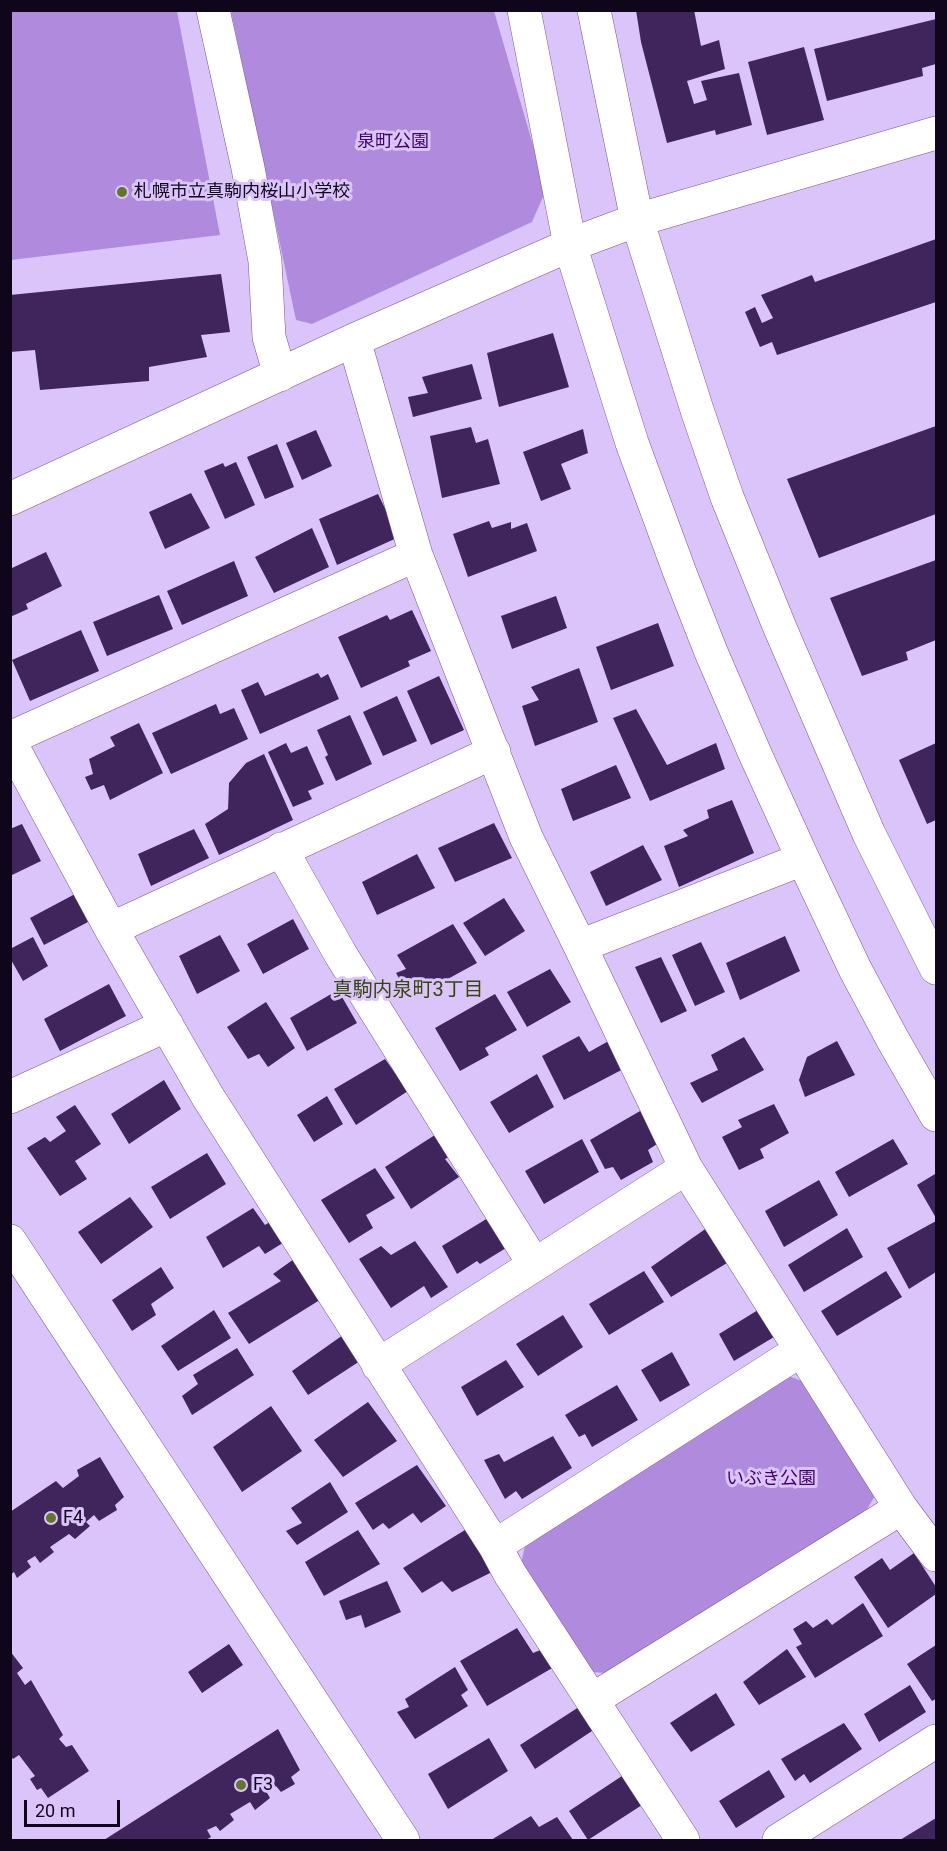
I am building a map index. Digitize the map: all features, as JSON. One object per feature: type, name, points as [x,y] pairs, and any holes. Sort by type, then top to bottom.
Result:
[{"type":"street","points":[[213,10],[261,238],[265,261],[269,337],[280,375]]},
{"type":"street","points":[[524,10],[570,245],[632,443],[684,583],[751,746],[855,969],[936,1115]]},
{"type":"street","points":[[594,10],[637,220],[723,486],[780,628],[869,834],[936,968]]},
{"type":"street","points":[[10,499],[354,340],[570,245],[637,220],[936,133]]},
{"type":"street","points":[[354,340],[416,555],[526,837],[686,1168],[901,1508],[936,1555]]},
{"type":"street","points":[[416,555],[10,740],[111,929],[208,1097],[495,1546],[510,1574],[683,1840]]},
{"type":"street","points":[[111,929],[494,752]]},
{"type":"street","points":[[281,849],[341,955],[534,1264]]},
{"type":"street","points":[[580,946],[803,859]]},
{"type":"street","points":[[10,1097],[167,1025]]},
{"type":"street","points":[[378,1365],[686,1168]]},
{"type":"street","points":[[10,1241],[403,1840]]},
{"type":"street","points":[[495,1546],[801,1350]]},
{"type":"street","points":[[592,1700],[901,1508]]},
{"type":"street","points":[[779,1840],[936,1741]]},
{"type":"green space","points":[[10,11],[177,11],[220,235],[11,260]]},
{"type":"green space","name":"泉町公園","points":[[231,11],[494,11],[546,190],[532,222],[312,324],[296,320]]},
{"type":"green space","name":"いぶき公園","points":[[789,1376],[804,1382],[876,1494],[866,1511],[608,1673],[589,1672],[521,1564],[525,1546]]},
{"type":"building","points":[[636,10],[694,10],[701,46],[719,40],[725,69],[687,81],[694,104],[707,100],[701,81],[739,73],[752,125],[716,135],[715,130],[667,143],[641,42]]},
{"type":"building","points":[[936,19],[936,64],[922,68],[923,76],[827,101],[814,49]]},
{"type":"building","points":[[804,47],[824,120],[767,135],[748,62]]},
{"type":"building","points":[[936,239],[936,302],[777,355],[772,342],[760,347],[745,312],[755,307],[762,323],[773,318],[761,295],[812,275],[815,282]]},
{"type":"building","points":[[221,274],[230,332],[201,335],[207,357],[149,367],[149,381],[40,390],[35,350],[10,352],[10,295]]},
{"type":"building","points":[[553,333],[569,387],[499,407],[487,353]]},
{"type":"building","points":[[472,364],[482,399],[413,417],[408,397],[428,393],[422,377]]},
{"type":"building","points":[[936,426],[936,514],[819,558],[787,479]]},
{"type":"building","points":[[471,427],[476,443],[488,439],[500,484],[442,498],[430,436]]},
{"type":"building","points":[[583,429],[588,453],[561,464],[571,489],[541,501],[523,452]]},
{"type":"building","points":[[316,430],[332,466],[302,480],[286,443]]},
{"type":"building","points":[[277,444],[294,487],[265,499],[247,457]]},
{"type":"building","points":[[236,462],[255,505],[225,519],[204,471],[223,463],[225,467]]},
{"type":"building","points":[[191,493],[210,528],[165,549],[149,512]]},
{"type":"building","points":[[378,494],[399,537],[337,565],[319,519]]},
{"type":"building","points":[[489,521],[492,528],[511,522],[511,529],[527,523],[537,551],[468,577],[453,534]]},
{"type":"building","points":[[312,528],[329,567],[274,593],[255,557]]},
{"type":"building","points":[[46,552],[62,586],[26,604],[28,609],[10,617],[10,569]]},
{"type":"building","points":[[936,560],[936,640],[906,652],[908,660],[862,676],[830,598]]},
{"type":"building","points":[[234,561],[248,596],[182,625],[167,591]]},
{"type":"building","points":[[159,595],[173,629],[107,656],[93,622]]},
{"type":"building","points":[[556,596],[567,628],[512,649],[501,616]]},
{"type":"building","points":[[412,610],[431,651],[408,661],[410,666],[361,688],[338,637],[387,615],[390,620]]},
{"type":"building","points":[[658,623],[674,666],[611,690],[596,647]]},
{"type":"building","points":[[81,630],[99,671],[30,701],[12,660]]},
{"type":"building","points":[[579,668],[598,722],[535,746],[522,706],[539,700],[531,687]]},
{"type":"building","points":[[318,673],[321,678],[328,674],[339,699],[260,734],[241,690],[258,682],[265,696]]},
{"type":"building","points":[[439,676],[464,730],[431,745],[407,691]]},
{"type":"building","points":[[397,696],[417,741],[383,756],[363,712]]},
{"type":"building","points":[[216,704],[220,714],[234,708],[248,739],[171,774],[152,733]]},
{"type":"building","points":[[636,709],[667,765],[716,743],[725,769],[650,801],[613,718]]},
{"type":"building","points":[[350,715],[372,764],[336,781],[325,757],[328,755],[317,730]]},
{"type":"building","points":[[139,723],[163,773],[110,800],[104,785],[91,790],[85,777],[93,774],[89,759],[115,746],[110,737]]},
{"type":"building","points":[[286,743],[291,753],[307,746],[324,784],[308,791],[312,799],[293,807],[268,752]]},
{"type":"building","points":[[936,743],[936,820],[927,824],[899,760]]},
{"type":"building","points":[[264,754],[293,820],[219,855],[205,824],[228,809],[229,783],[246,763]]},
{"type":"building","points":[[616,765],[631,798],[573,821],[561,789]]},
{"type":"building","points":[[732,800],[754,853],[679,887],[664,846],[688,836],[683,830],[709,818],[707,810]]},
{"type":"building","points":[[494,823],[512,858],[455,882],[438,848]]},
{"type":"building","points":[[22,824],[41,861],[10,876],[10,829]]},
{"type":"building","points":[[194,829],[209,858],[151,886],[138,854]]},
{"type":"building","points":[[643,845],[662,880],[606,906],[590,872]]},
{"type":"building","points":[[417,854],[435,888],[377,915],[362,882]]},
{"type":"building","points":[[75,894],[88,922],[44,945],[30,918]]},
{"type":"building","points":[[504,898],[525,931],[485,956],[463,923]]},
{"type":"building","points":[[293,919],[309,949],[263,974],[247,944]]},
{"type":"building","points":[[453,924],[477,963],[411,999],[396,973],[406,969],[397,955]]},
{"type":"building","points":[[220,935],[240,971],[197,994],[179,956]]},
{"type":"building","points":[[785,936],[800,971],[740,1000],[726,963]]},
{"type":"building","points":[[33,937],[48,966],[23,981],[10,958],[10,949]]},
{"type":"building","points":[[701,942],[725,992],[695,1006],[672,955]]},
{"type":"building","points":[[661,957],[687,1011],[661,1023],[635,967]]},
{"type":"building","points":[[550,969],[571,1002],[527,1027],[507,992]]},
{"type":"building","points":[[109,984],[126,1016],[60,1051],[44,1019]]},
{"type":"building","points":[[338,990],[357,1023],[307,1051],[290,1018]]},
{"type":"building","points":[[495,994],[517,1030],[485,1048],[489,1055],[460,1071],[435,1028]]},
{"type":"building","points":[[266,1002],[295,1048],[268,1067],[259,1054],[248,1059],[227,1027]]},
{"type":"building","points":[[579,1036],[589,1052],[614,1038],[629,1066],[564,1100],[542,1056]]},
{"type":"building","points":[[744,1037],[764,1070],[702,1103],[690,1083],[718,1070],[711,1055]]},
{"type":"building","points":[[837,1041],[855,1075],[805,1097],[799,1080],[807,1057]]},
{"type":"building","points":[[385,1059],[408,1091],[356,1125],[334,1089]]},
{"type":"building","points":[[537,1074],[554,1107],[509,1133],[490,1102]]},
{"type":"building","points":[[164,1080],[181,1109],[129,1144],[111,1114]]},
{"type":"building","points":[[327,1096],[343,1124],[314,1142],[297,1115]]},
{"type":"building","points":[[774,1104],[789,1133],[760,1149],[764,1158],[739,1170],[722,1137],[742,1127],[738,1120]]},
{"type":"building","points":[[75,1105],[101,1144],[75,1161],[87,1179],[60,1196],[27,1148],[45,1137],[50,1142],[66,1131],[56,1117]]},
{"type":"building","points":[[647,1107],[666,1138],[648,1150],[653,1162],[621,1180],[613,1167],[605,1169],[590,1140]]},
{"type":"building","points":[[438,1133],[451,1156],[445,1159],[459,1177],[411,1209],[385,1167]]},
{"type":"building","points":[[582,1139],[599,1172],[544,1204],[525,1171]]},
{"type":"building","points":[[893,1139],[908,1164],[849,1197],[835,1172]]},
{"type":"building","points":[[207,1153],[226,1184],[170,1219],[151,1187]]},
{"type":"building","points":[[375,1168],[395,1198],[366,1215],[373,1228],[349,1243],[321,1200]]},
{"type":"building","points":[[935,1174],[936,1177],[936,1218],[917,1185]]},
{"type":"building","points":[[819,1180],[838,1215],[784,1247],[765,1211]]},
{"type":"building","points":[[130,1197],[153,1227],[101,1264],[78,1232]]},
{"type":"building","points":[[253,1208],[265,1225],[273,1220],[286,1241],[265,1254],[259,1246],[223,1268],[206,1237]]},
{"type":"building","points":[[488,1218],[506,1248],[480,1264],[477,1261],[457,1274],[442,1246]]},
{"type":"building","points":[[936,1221],[936,1272],[909,1289],[887,1248]]},
{"type":"building","points":[[711,1225],[732,1260],[671,1297],[651,1267]]},
{"type":"building","points":[[847,1228],[863,1257],[804,1292],[788,1265]]},
{"type":"building","points":[[415,1241],[448,1287],[431,1298],[424,1286],[391,1308],[359,1259],[381,1246],[391,1255]]},
{"type":"building","points":[[294,1259],[323,1298],[249,1344],[228,1313],[281,1281],[273,1274]]},
{"type":"building","points":[[161,1267],[174,1288],[151,1304],[156,1315],[132,1331],[112,1300]]},
{"type":"building","points":[[644,1271],[664,1302],[609,1335],[589,1304]]},
{"type":"building","points":[[886,1271],[902,1297],[837,1336],[821,1311]]},
{"type":"building","points":[[214,1310],[231,1338],[178,1371],[161,1346]]},
{"type":"building","points":[[758,1310],[774,1337],[734,1361],[719,1334]]},
{"type":"building","points":[[563,1315],[583,1347],[538,1376],[516,1344]]},
{"type":"building","points":[[343,1335],[360,1361],[308,1395],[292,1371]]},
{"type":"building","points":[[237,1348],[254,1375],[192,1415],[182,1396],[198,1384],[193,1375]]},
{"type":"building","points":[[672,1352],[690,1385],[660,1402],[641,1370]]},
{"type":"building","points":[[506,1360],[524,1387],[477,1416],[461,1387]]},
{"type":"building","points":[[617,1385],[638,1420],[592,1447],[585,1434],[579,1437],[565,1415]]},
{"type":"building","points":[[368,1402],[397,1441],[343,1477],[314,1440]]},
{"type":"building","points":[[271,1406],[302,1451],[242,1492],[213,1447]]},
{"type":"building","points":[[553,1436],[572,1468],[522,1499],[516,1491],[505,1499],[484,1460],[499,1454],[504,1462]]},
{"type":"building","name":"F4","points":[[100,1457],[124,1497],[115,1505],[117,1510],[99,1521],[94,1515],[86,1522],[90,1526],[75,1539],[69,1534],[50,1547],[54,1552],[40,1563],[35,1556],[27,1561],[31,1567],[17,1578],[14,1572],[10,1575],[10,1512],[56,1481],[63,1488],[79,1476],[77,1470]]},
{"type":"building","points":[[417,1465],[446,1506],[421,1523],[413,1513],[389,1529],[383,1523],[373,1530],[355,1503]]},
{"type":"building","points":[[330,1482],[348,1512],[297,1545],[286,1531],[302,1523],[291,1508]]},
{"type":"building","points":[[358,1530],[380,1564],[324,1596],[305,1562]]},
{"type":"building","points":[[465,1530],[494,1571],[452,1592],[442,1581],[422,1593],[403,1568]]},
{"type":"building","points":[[914,1553],[936,1587],[936,1594],[888,1628],[854,1577],[882,1558],[890,1570]]},
{"type":"building","points":[[387,1581],[401,1612],[365,1628],[361,1615],[346,1620],[339,1601]]},
{"type":"building","points":[[863,1603],[883,1636],[815,1678],[796,1647],[802,1644],[793,1629],[806,1621],[813,1628],[827,1619],[832,1625]]},
{"type":"building","points":[[517,1628],[533,1653],[543,1649],[554,1667],[487,1706],[460,1661]]},
{"type":"building","points":[[229,1644],[243,1665],[202,1693],[188,1672]]},
{"type":"building","points":[[936,1645],[936,1699],[932,1701],[907,1664]]},
{"type":"building","points":[[787,1649],[806,1677],[759,1705],[743,1682]]},
{"type":"building","points":[[10,1651],[23,1668],[17,1673],[25,1685],[31,1680],[63,1735],[59,1739],[66,1747],[72,1745],[89,1771],[48,1798],[41,1788],[37,1790],[30,1779],[35,1776],[19,1755],[13,1759],[10,1755]]},
{"type":"building","points":[[455,1667],[468,1690],[461,1695],[468,1706],[415,1739],[397,1712],[409,1707],[405,1699]]},
{"type":"building","points":[[910,1685],[926,1712],[879,1742],[864,1714]]},
{"type":"building","points":[[716,1693],[735,1725],[691,1752],[670,1723]]},
{"type":"building","points":[[582,1705],[598,1727],[535,1769],[520,1745]]},
{"type":"building","points":[[844,1723],[862,1749],[810,1783],[804,1774],[795,1781],[781,1759]]},
{"type":"building","name":"F3","points":[[278,1729],[300,1770],[291,1777],[295,1784],[281,1792],[276,1786],[266,1791],[270,1798],[255,1810],[250,1802],[230,1814],[234,1820],[220,1831],[216,1826],[207,1830],[211,1837],[206,1840],[104,1840]]},
{"type":"building","points":[[489,1738],[508,1771],[448,1809],[428,1774]]},
{"type":"building","points":[[769,1770],[785,1797],[736,1828],[719,1801]]},
{"type":"building","points":[[622,1776],[642,1805],[588,1840],[569,1811]]},
{"type":"building","points":[[531,1816],[539,1827],[557,1817],[573,1840],[491,1840]]},
{"type":"building","points":[[936,1818],[936,1840],[900,1840]]},
{"type":"place","name":"札幌市立真駒内桜山小学校","points":[[122,192]]},
{"type":"place","name":"F4","points":[[51,1518]]},
{"type":"place","name":"F3","points":[[241,1785]]},
{"type":"district","name":"真駒内泉町3丁目","points":[[408,991]]}]
